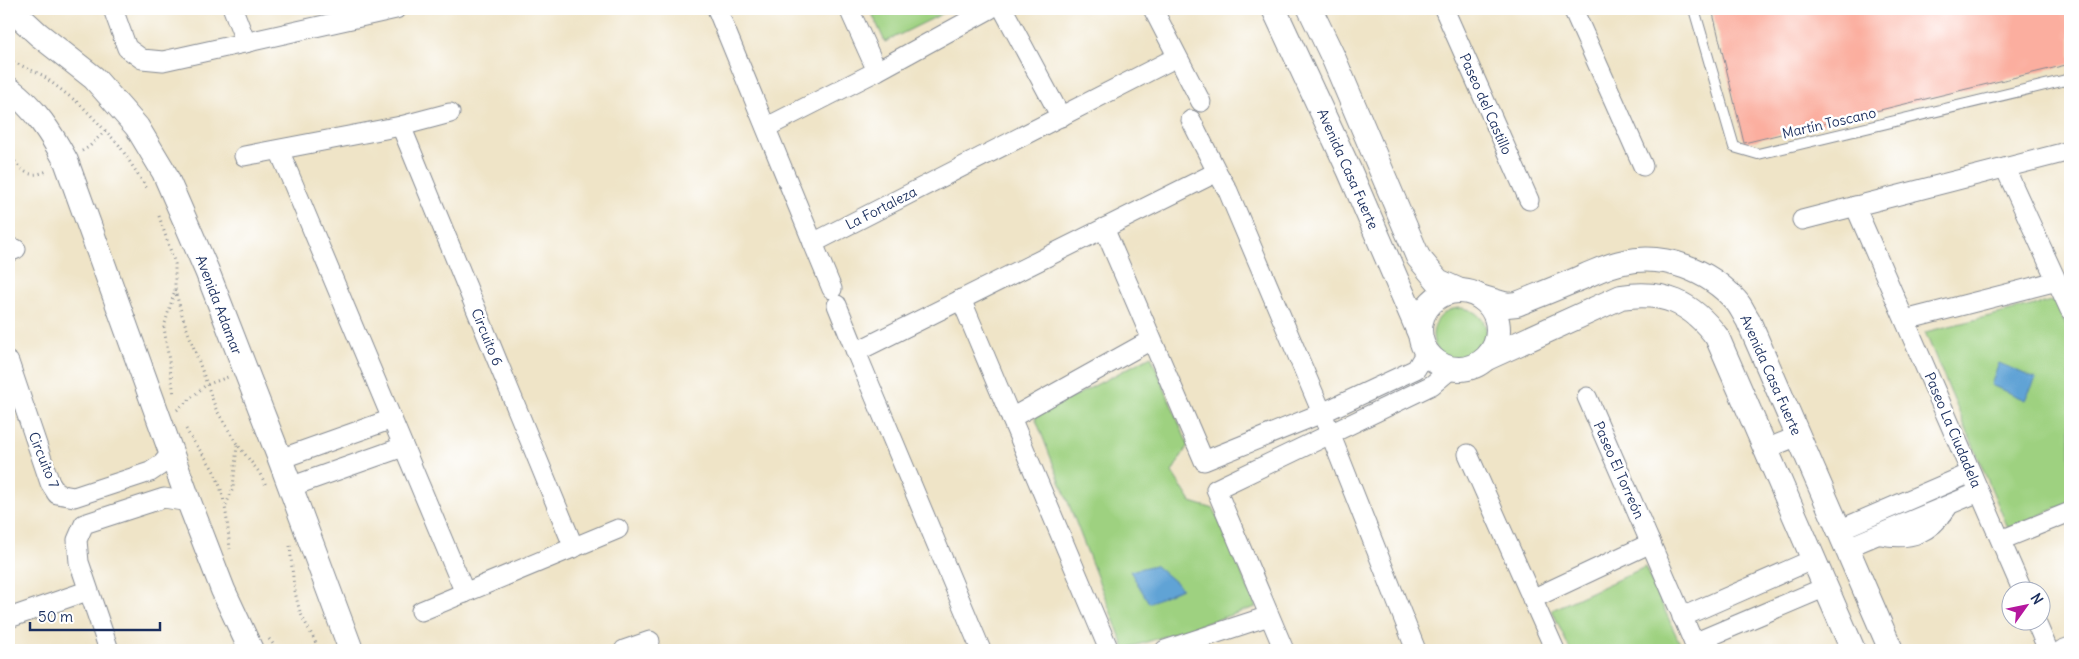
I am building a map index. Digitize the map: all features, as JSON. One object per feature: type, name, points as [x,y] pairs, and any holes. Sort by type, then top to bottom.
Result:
[{"type":"street","name":"Avenida Adamar","points":[[11,9],[38,34],[94,78],[137,127],[164,172],[207,271],[280,459],[279,487],[351,650]]},
{"type":"street","points":[[113,9],[127,48],[142,59],[163,60],[246,43],[355,14],[396,9]]},
{"type":"street","points":[[233,9],[246,43]]},
{"type":"street","points":[[717,9],[856,352],[981,650]]},
{"type":"street","points":[[849,9],[877,71]]},
{"type":"street","points":[[766,127],[877,71],[990,9]]},
{"type":"street","points":[[1003,9],[1061,117]]},
{"type":"street","points":[[1153,9],[1201,102]]},
{"type":"street","name":"Avenida Casa Fuerte","points":[[1274,9],[1350,172],[1422,342]]},
{"type":"street","name":"Avenida Casa Fuerte","points":[[1310,9],[1333,56],[1418,257],[1438,281],[1458,290]]},
{"type":"street","name":"Paseo del Castillo","points":[[1444,9],[1529,200]]},
{"type":"street","points":[[1573,9],[1644,166]]},
{"type":"street","name":"La Fortaleza","points":[[813,243],[1178,58]]},
{"type":"street","points":[[9,89],[48,128],[66,162],[189,502],[223,590],[258,641]]},
{"type":"street","points":[[244,156],[401,126],[450,113]]},
{"type":"street","points":[[1191,120],[1228,191],[1322,413],[1416,650]]},
{"type":"street","name":"Circuito 6","points":[[401,126],[574,548]]},
{"type":"street","points":[[279,150],[465,593]]},
{"type":"street","points":[[1802,220],[2070,151]]},
{"type":"street","points":[[2005,168],[2070,310]]},
{"type":"street","points":[[856,352],[1217,172]]},
{"type":"street","name":"Paseo La Ciudadela","points":[[1855,206],[2019,582]]},
{"type":"street","points":[[1104,228],[1204,461],[1322,413],[1416,369],[1422,342],[1422,316],[1429,303],[1442,294],[1458,290],[1469,292],[1480,296],[1493,309],[1498,326],[1496,343],[1487,358]]},
{"type":"street","name":"Avenida Casa Fuerte","points":[[1480,296],[1507,305],[1517,304],[1624,262],[1644,260],[1670,262],[1693,270],[1716,283],[1736,301],[1748,320],[1891,650]]},
{"type":"street","points":[[1905,320],[2057,281]]},
{"type":"street","points":[[1422,342],[1437,363],[1451,369],[1464,370],[1477,366],[1487,358],[1621,297],[1640,294],[1672,300],[1689,308],[1705,321],[1717,337],[1853,650]]},
{"type":"street","points":[[961,299],[1109,650]]},
{"type":"street","points":[[1011,418],[1152,340]]},
{"type":"street","name":"Circuito 7","points":[[9,362],[50,482],[57,494],[74,497],[150,472],[162,464],[172,452]]},
{"type":"street","points":[[1284,650],[1216,489],[1432,386],[1451,369]]},
{"type":"street","name":"Paseo El Torreón","points":[[1587,397],[1695,647]]},
{"type":"street","points":[[280,459],[392,419]]},
{"type":"street","points":[[1766,449],[1798,436]]},
{"type":"street","points":[[279,487],[403,447]]},
{"type":"street","points":[[1468,454],[1554,650]]},
{"type":"street","points":[[1842,539],[1971,474]]},
{"type":"street","points":[[1842,539],[1877,535],[1980,492]]},
{"type":"street","points":[[109,650],[78,562],[77,540],[84,524],[164,498],[189,502]]},
{"type":"street","points":[[2000,540],[2070,512]]},
{"type":"street","points":[[421,611],[618,529]]},
{"type":"street","points":[[1532,599],[1650,543]]},
{"type":"street","points":[[1682,617],[1814,559]]},
{"type":"street","points":[[1695,647],[1826,587]]},
{"type":"street","points":[[9,618],[88,591]]},
{"type":"street","points":[[1165,650],[1269,616]]},
{"type":"street","points":[[2040,632],[2048,650]]},
{"type":"street","points":[[624,650],[650,641]]},
{"type":"street","points":[[2062,650],[2070,647]]},
{"type":"lane","name":"Martín Toscano","points":[[1694,9],[1734,147],[1758,154],[2069,78]]},
{"type":"path","points":[[9,60],[42,75],[82,106],[118,145],[152,196]]},
{"type":"path","points":[[158,212],[175,264],[175,290],[164,327],[170,380],[180,418]]},
{"type":"path","points":[[175,290],[206,385],[216,409],[237,444],[259,472],[279,487]]},
{"type":"path","points":[[177,410],[206,385],[245,371]]},
{"type":"path","points":[[184,425],[212,469],[226,506],[231,555]]},
{"type":"path","points":[[226,506],[233,488],[237,444]]},
{"type":"path","points":[[289,542],[293,582],[299,609],[311,631],[318,650]]},
{"type":"path","points":[[258,641],[278,650]]},
{"type":"green space","points":[[870,9],[952,9],[885,42]]},
{"type":"green space","points":[[2055,300],[2070,334],[2070,503],[2008,528],[1925,332]]},
{"type":"green space","points":[[1460,308],[1479,316],[1487,335],[1479,354],[1460,362],[1441,354],[1433,335],[1441,316]]},
{"type":"green space","points":[[1151,356],[1188,445],[1172,472],[1191,502],[1214,509],[1256,607],[1125,649],[1035,417]]},
{"type":"green space","points":[[1645,567],[1683,650],[1570,650],[1552,610]]},
{"type":"water","points":[[1999,363],[2036,379],[2025,400],[1991,385]]},
{"type":"water","points":[[1155,565],[1182,588],[1149,603],[1130,571]]},
{"type":"building","points":[[1712,9],[2070,9],[2070,64],[1744,143]]}]
